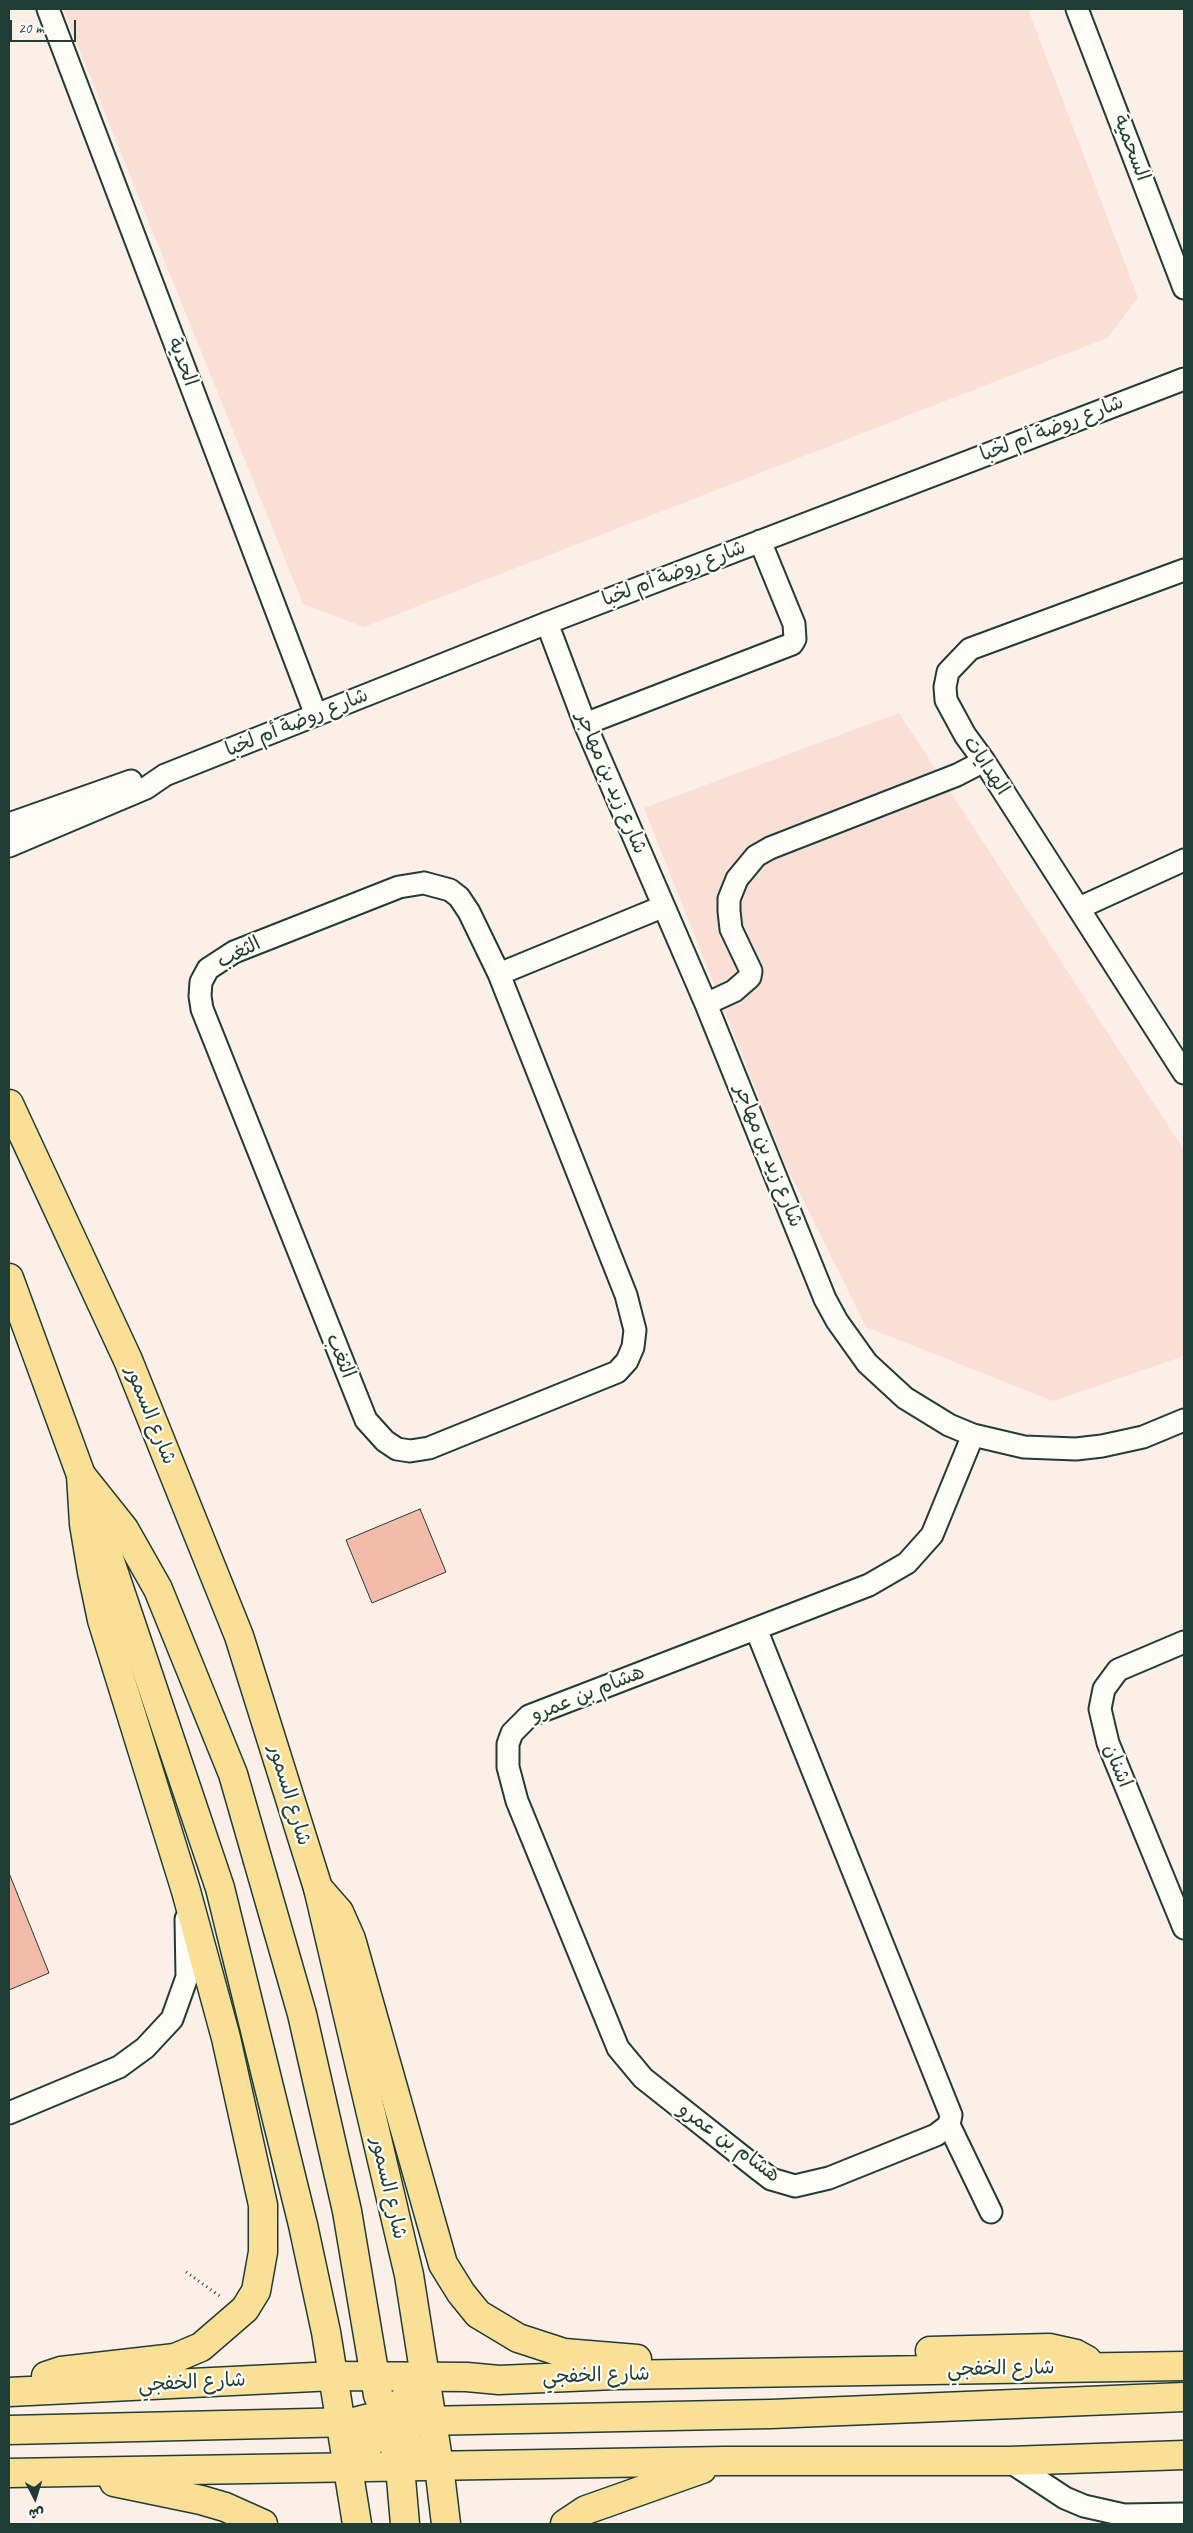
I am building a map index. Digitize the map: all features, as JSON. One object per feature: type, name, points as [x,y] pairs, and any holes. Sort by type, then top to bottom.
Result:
[{"type":"main road","name":"شارع السمور","points":[[9,1104],[128,1360],[235,1626],[318,1888],[409,2275],[439,2466],[446,2524]]},
{"type":"main road","points":[[9,1278],[82,1475],[220,1888],[304,2225],[334,2376],[357,2524]]},
{"type":"main road","points":[[9,2390],[61,2371],[175,2358],[200,2347],[234,2321],[245,2309],[256,2291],[261,2274],[263,2252],[263,2205],[226,2038],[186,1891],[102,1620],[84,1524],[82,1475]]},
{"type":"main road","points":[[82,1475],[124,1529],[158,1589],[233,1774],[302,2014],[347,2211],[375,2376],[385,2422],[400,2467],[405,2524]]},
{"type":"main road","points":[[318,1888],[339,1912],[351,1939],[443,2264],[460,2292],[478,2314],[486,2319],[518,2338],[564,2353],[627,2359],[1049,2348],[1076,2354],[1100,2367]]},
{"type":"main road","name":"شارع الخفجي","points":[[9,2390],[334,2376],[425,2376],[499,2380],[614,2375],[1184,2366]]},
{"type":"main road","points":[[334,2376],[357,2394],[414,2450],[439,2466]]},
{"type":"main road","points":[[349,2469],[385,2422],[425,2376]]},
{"type":"main road","points":[[9,2430],[771,2414],[1184,2398]]},
{"type":"main road","points":[[9,2474],[724,2461],[1008,2461],[1184,2455]]},
{"type":"main road","points":[[565,2524],[586,2510],[724,2461]]},
{"type":"main road","points":[[73,2472],[201,2500],[225,2507],[263,2524]]},
{"type":"street","name":"الحدية","points":[[48,9],[316,715]]},
{"type":"street","name":"السحمية","points":[[1077,9],[1184,288]]},
{"type":"street","name":"شارع روضة أم لخبا","points":[[9,846],[139,792],[165,775],[547,623],[1184,379]]},
{"type":"street","points":[[585,724],[792,644],[795,632],[794,624],[760,541]]},
{"type":"street","name":"الهدايات","points":[[1184,570],[970,649],[959,658],[948,672],[944,687],[946,700],[965,735],[1079,908],[1184,1073]]},
{"type":"street","name":"شارع زيد بن مهاجر","points":[[547,623],[585,724],[662,907],[706,1004],[825,1298],[837,1321],[867,1363],[898,1393],[926,1413],[973,1435],[1024,1447],[1076,1449],[1143,1437],[1184,1420]]},
{"type":"street","points":[[706,1004],[734,991],[750,977],[751,971],[731,929],[728,912],[737,879],[756,856],[770,848],[957,775],[984,762]]},
{"type":"street","name":"شارع روضة أم لخبا","points":[[9,824],[136,779],[165,775]]},
{"type":"street","points":[[1079,908],[1184,860]]},
{"type":"street","name":"الثغب","points":[[424,883],[450,890],[459,897],[469,912],[499,974],[626,1295],[635,1330],[633,1347],[627,1361],[617,1372],[605,1378],[429,1448],[410,1451],[397,1448],[374,1431],[366,1420],[202,1009],[200,996],[201,982],[208,969],[234,952],[399,887],[424,883]]},
{"type":"street","points":[[499,974],[662,907]]},
{"type":"street","name":"هشام بن عمرو","points":[[949,2125],[936,2135],[816,2182],[795,2186],[771,2178],[643,2078],[618,2048],[517,1801],[508,1767],[508,1744],[512,1733],[529,1716],[869,1585],[907,1563],[932,1534],[973,1435]]},
{"type":"street","points":[[756,1629],[948,2104],[949,2125],[991,2212]]},
{"type":"street","name":"اشنان","points":[[1184,1642],[1118,1670],[1104,1689],[1100,1709],[1106,1737],[1184,1928]]},
{"type":"street","points":[[9,2112],[119,2067],[145,2048],[172,2019],[187,1977],[186,1891]]},
{"type":"street","points":[[1008,2461],[1065,2498],[1084,2506],[1124,2515],[1178,2517]]},
{"type":"path","points":[[186,2272],[234,2307],[229,2315],[234,2321]]},
{"type":"shaded area","points":[[63,9],[1028,9],[1138,298],[1107,338],[364,627],[303,604]]},
{"type":"shaded area","points":[[899,713],[1184,1150],[1184,1356],[1053,1401],[866,1327],[784,1161],[644,808]]},
{"type":"building","points":[[420,1509],[446,1572],[372,1603],[346,1540]]},
{"type":"building","points":[[9,1873],[49,1973],[9,1990]]}]
